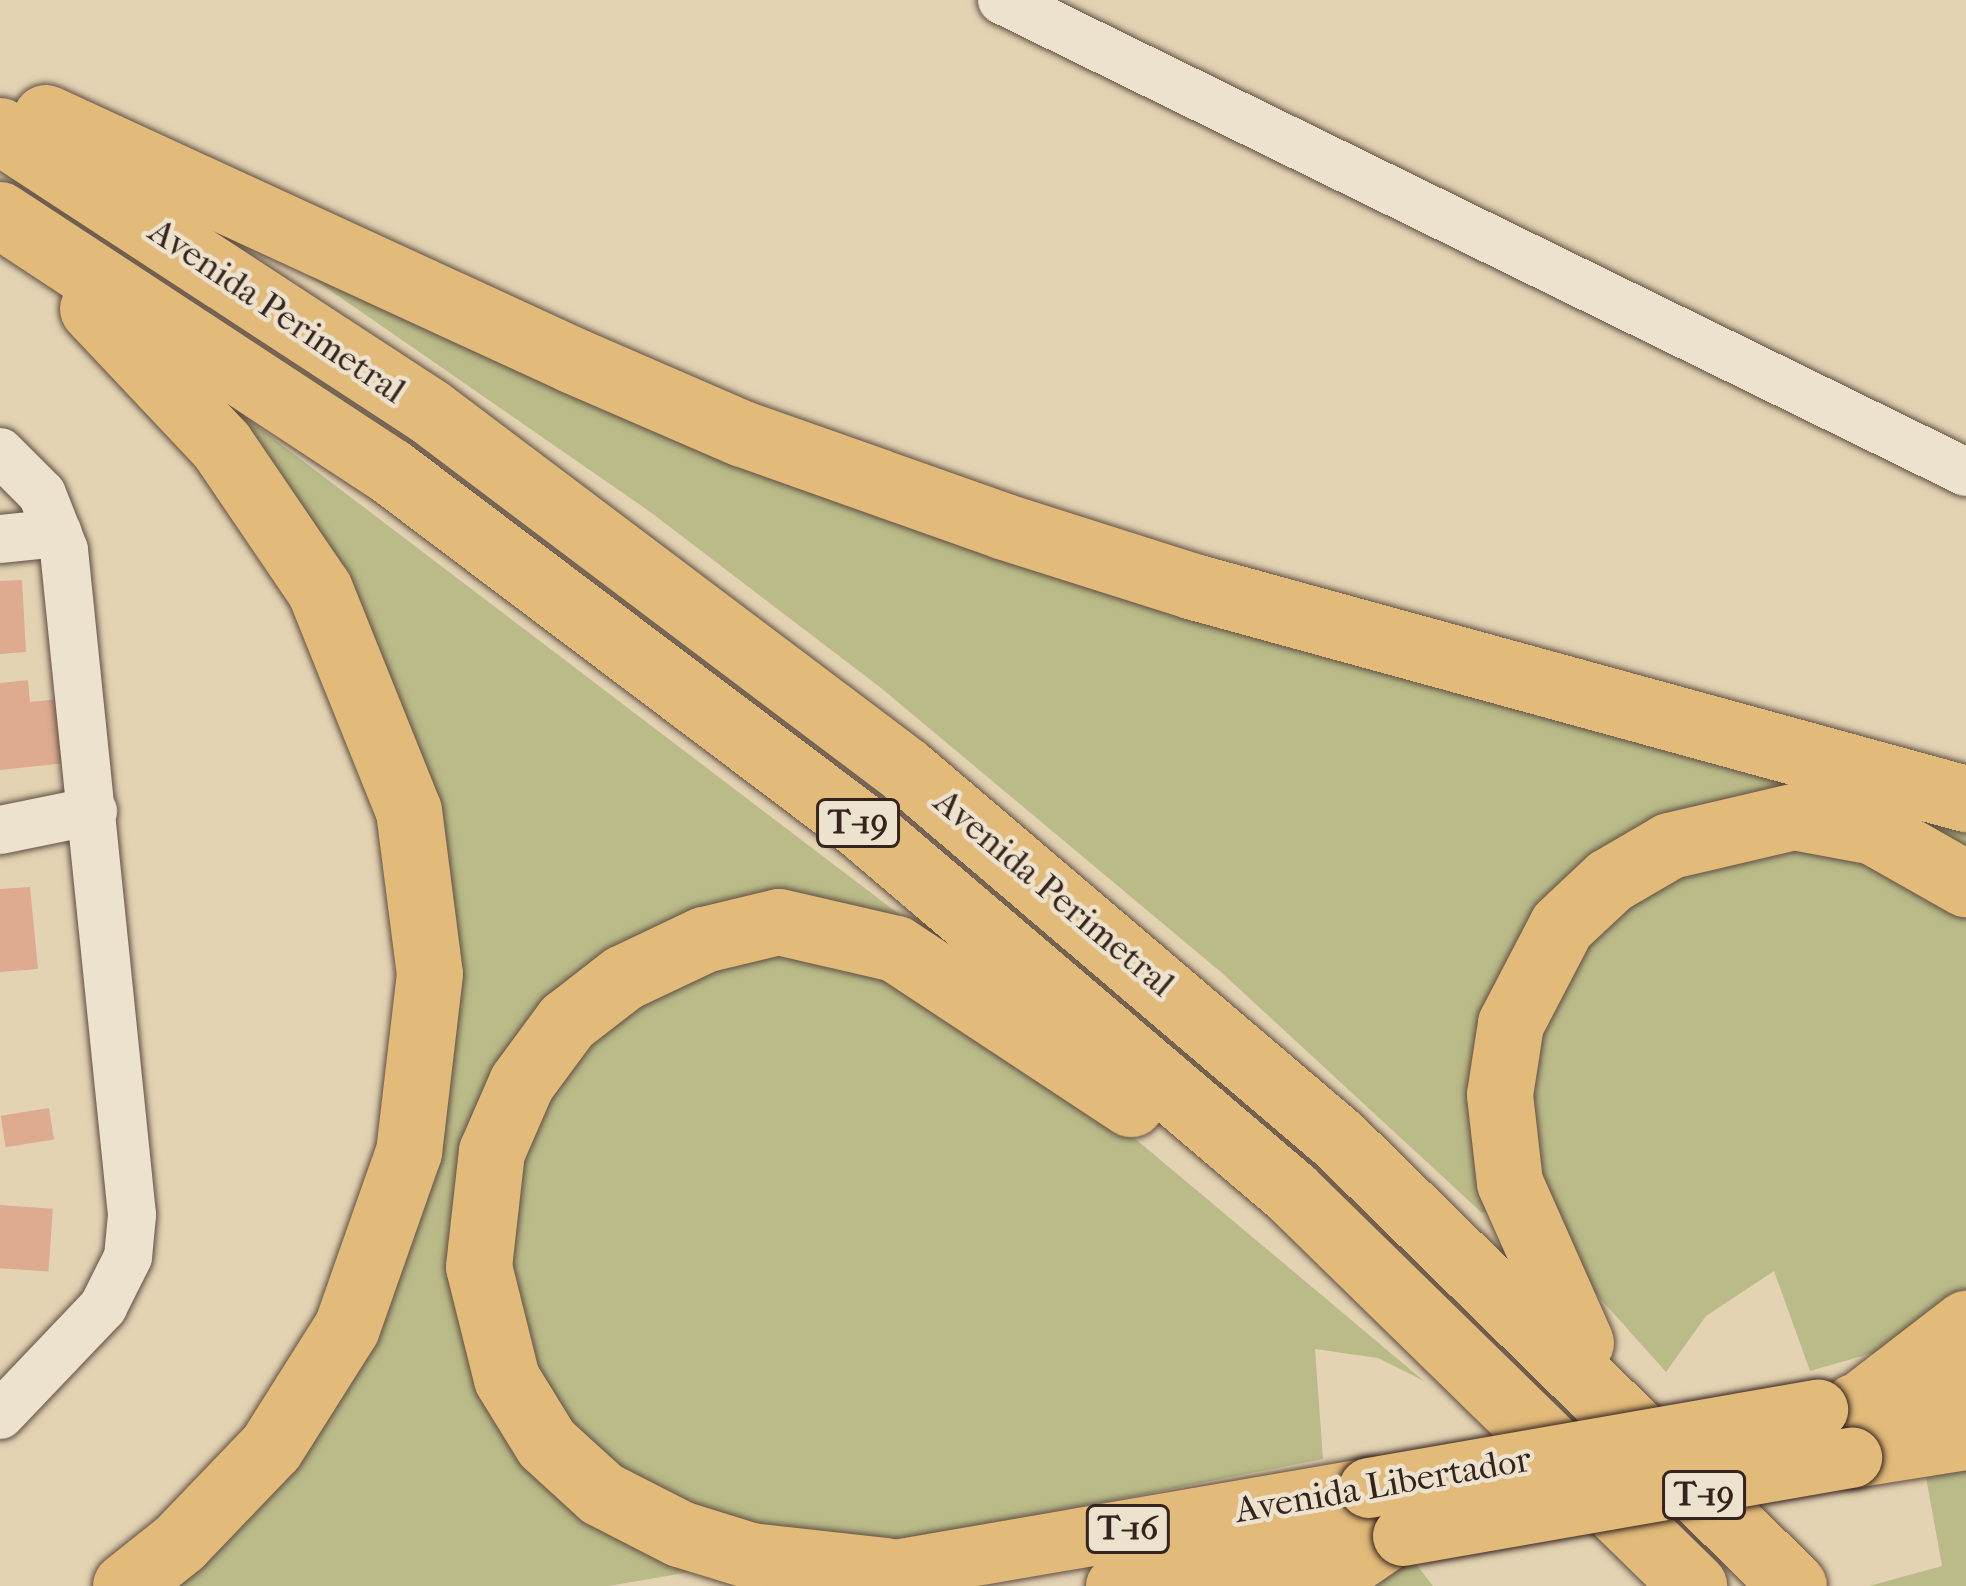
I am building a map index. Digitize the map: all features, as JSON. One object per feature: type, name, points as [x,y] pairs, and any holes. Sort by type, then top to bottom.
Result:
[{"type":"highway","points":[[0,96],[765,441],[1194,587],[1966,799]]},
{"type":"highway","name":"Avenida Perimetral","points":[[0,131],[430,412],[905,770],[1339,1139],[1794,1586]]},
{"type":"highway","name":"Avenida Perimetral","points":[[0,215],[390,471],[862,826],[1126,1046],[1464,1355],[1694,1586]]},
{"type":"highway","points":[[0,227],[144,358],[280,524],[330,609],[386,739],[423,884],[425,1061],[386,1229],[347,1328],[271,1448],[180,1543],[126,1586]]},
{"type":"highway","points":[[1614,1405],[1527,1234],[1502,1139],[1502,1063],[1541,954],[1587,900],[1636,864],[1749,821],[1794,817],[1874,832],[1966,884]]},
{"type":"highway","points":[[886,1571],[733,1551],[618,1503],[547,1444],[492,1340],[479,1267],[481,1222],[492,1152],[522,1083],[590,1001],[704,940],[779,922],[821,926],[896,949],[1069,1057],[1464,1355]]},
{"type":"highway","points":[[1845,1423],[1966,1324]]},
{"type":"highway","points":[[1316,1586],[1385,1521]]},
{"type":"highway","points":[[1638,1529],[1667,1586]]},
{"type":"main road","name":"Avenida Libertador","points":[[1116,1586],[1385,1521],[1845,1423],[1966,1385]]},
{"type":"main road","name":"Avenida Libertador","points":[[1845,1423],[1966,1440]]},
{"type":"main road","name":"Avenida Libertador","points":[[801,1586],[886,1571],[1385,1521]]},
{"type":"street","points":[[1002,0],[1966,472]]},
{"type":"street","points":[[0,452],[42,494],[58,533],[130,1141],[128,1257],[79,1340],[0,1415]]},
{"type":"street","points":[[0,539],[58,533]]},
{"type":"street","points":[[0,830],[93,811]]},
{"type":"green space","points":[[266,246],[566,378],[1966,817],[1966,861],[1880,815],[1575,887],[1490,1210],[1482,1213],[1222,973],[881,688],[649,511]]},
{"type":"green space","points":[[236,410],[941,946],[865,918],[554,1010],[474,1344],[713,1568],[609,1586],[155,1586],[285,1459],[447,974],[228,411]]},
{"type":"green space","points":[[1830,838],[1966,907],[1966,1298],[1893,1347],[1810,1371],[1774,1271],[1706,1316],[1666,1372],[1572,1267],[1520,1137],[1542,993],[1645,879]]},
{"type":"green space","points":[[855,952],[1120,1126],[1424,1381],[1378,1358],[1315,1349],[1323,1459],[887,1545],[816,1547],[643,1496],[543,1407],[499,1224],[560,1060],[710,957]]},
{"type":"green space","points":[[1966,1470],[1966,1586],[1869,1586],[1942,1566],[1926,1477]]},
{"type":"green space","points":[[1412,1559],[1433,1586],[1347,1586]]},
{"type":"building","points":[[22,580],[26,652],[0,654],[0,581]]},
{"type":"building","points":[[28,680],[30,702],[59,699],[66,763],[0,770],[0,683]]},
{"type":"building","points":[[30,887],[38,969],[0,972],[0,889]]},
{"type":"building","points":[[49,1108],[54,1140],[6,1147],[1,1116]]},
{"type":"building","points":[[0,1205],[53,1209],[48,1272],[0,1268]]}]
